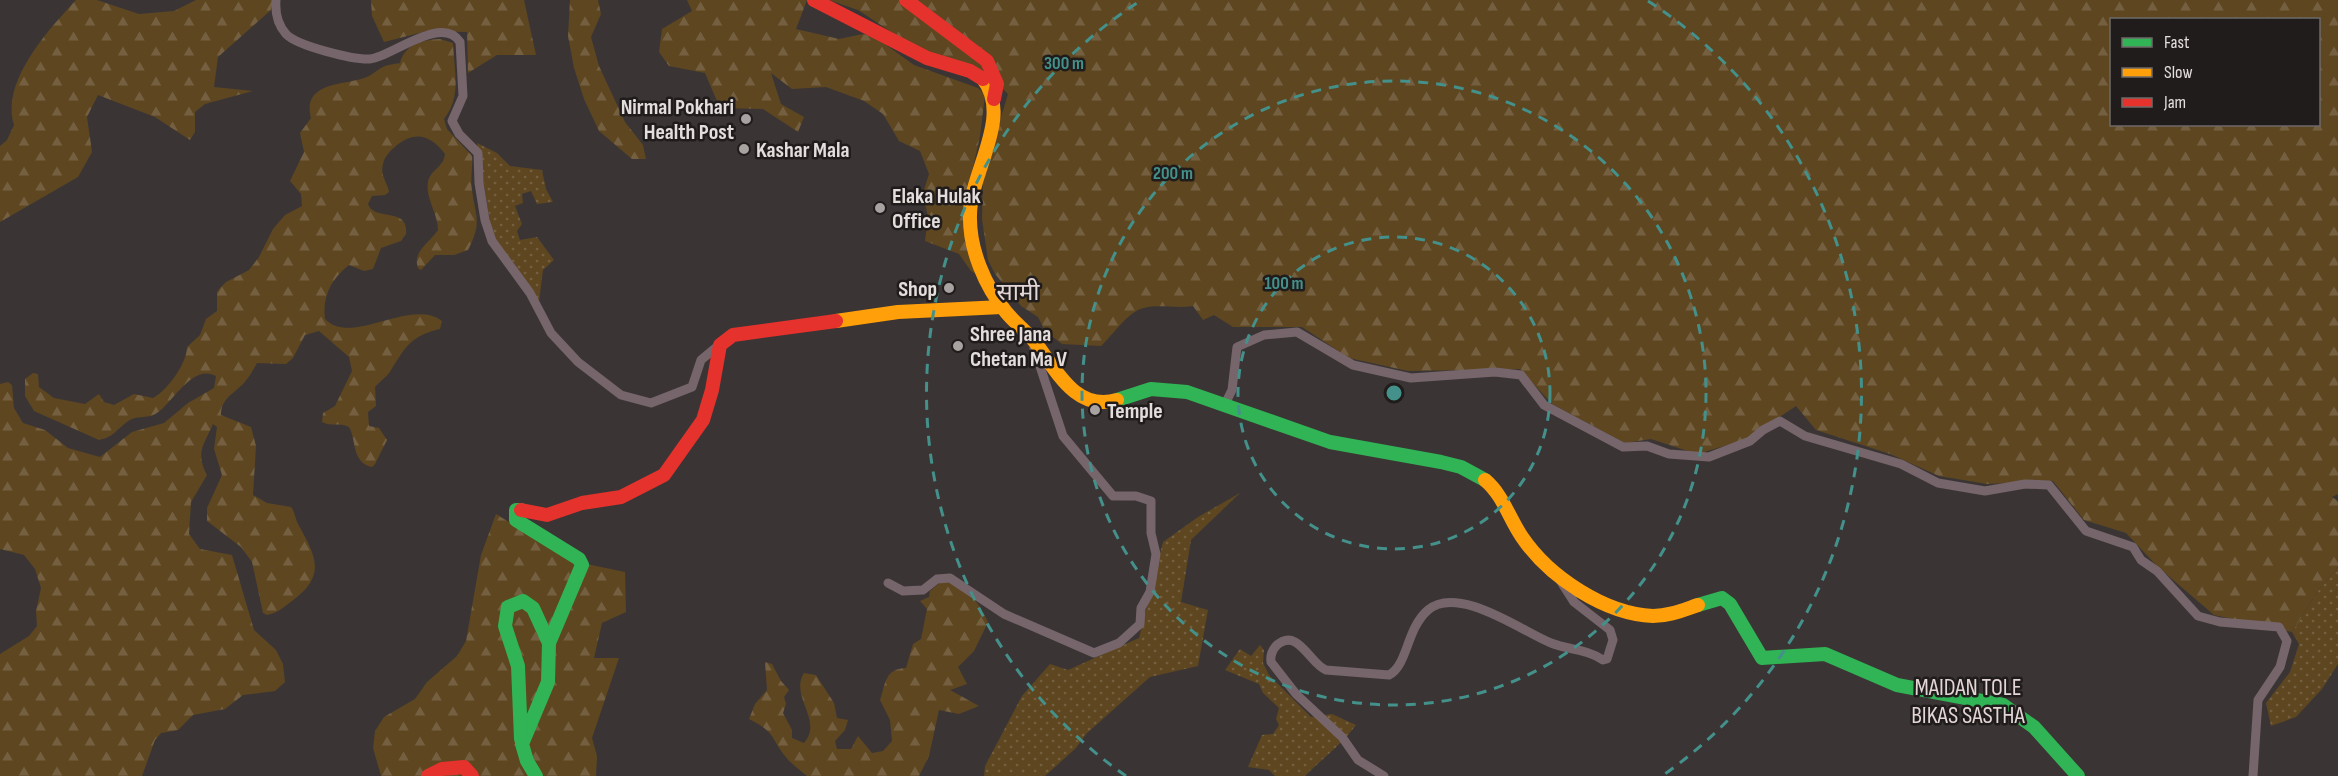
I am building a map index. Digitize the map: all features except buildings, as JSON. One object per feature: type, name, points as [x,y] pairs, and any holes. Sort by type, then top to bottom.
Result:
[{"type":"main road","points":[[813,0],[928,58],[982,77],[994,102]]},
{"type":"main road","points":[[906,0],[987,61],[997,84],[995,114],[970,201],[970,220],[976,257],[1002,307],[1030,337],[1067,385],[1081,398],[1093,403],[1110,404],[1142,391],[1157,388],[1226,402],[1285,429],[1331,443],[1381,449],[1466,468],[1483,477],[1497,489],[1529,547],[1554,569],[1599,602],[1638,615],[1656,616],[1672,614],[1709,600],[1722,598],[1739,610],[1755,652],[1762,658],[1825,654],[1897,685],[2002,705],[2014,711],[2030,725],[2078,776]]},
{"type":"main road","points":[[522,744],[548,682],[549,643],[582,565],[579,559],[516,520],[516,510],[530,510],[547,515],[582,503],[621,497],[664,475],[703,420],[712,390],[720,345],[733,335],[881,314],[1002,307]]},
{"type":"main road","points":[[536,776],[527,761],[522,744],[518,666],[505,626],[508,607],[523,601],[533,608],[549,643]]},
{"type":"main road","points":[[428,776],[442,770],[464,767],[472,776]]},
{"type":"street","points":[[276,0],[277,21],[287,36],[301,43],[357,58],[372,59],[410,40],[423,37],[446,33],[457,37],[460,42],[463,96],[452,121],[459,134],[478,153],[479,183],[485,220],[492,241],[530,293],[551,333],[587,369],[621,395],[651,403],[692,387],[701,360],[720,345]]},
{"type":"street","points":[[1226,402],[1232,390],[1237,347],[1263,335],[1297,332],[1353,365],[1411,378],[1495,372],[1521,375],[1544,405],[1623,447],[1647,446],[1669,454],[1709,457],[1750,441],[1763,430],[1780,421],[1805,436],[1901,464],[1938,483],[1985,491],[2013,485],[2049,485],[2086,531],[2133,547],[2141,560],[2157,571],[2198,616],[2220,622],[2279,627],[2287,641],[2280,667],[2258,700],[2253,776]]},
{"type":"street","points":[[888,582],[903,591],[924,590],[936,579],[950,578],[1004,614],[1094,653],[1119,643],[1140,624],[1141,608],[1149,592],[1156,554],[1151,532],[1150,501],[1136,496],[1113,496],[1063,436],[1030,337]]},
{"type":"street","points":[[1384,776],[1358,760],[1342,737],[1283,679],[1271,662],[1274,649],[1281,642],[1291,640],[1305,649],[1318,665],[1326,670],[1386,676],[1398,668],[1410,633],[1419,619],[1432,607],[1449,604],[1483,607],[1545,640],[1585,651],[1603,660],[1607,659],[1613,635],[1605,625],[1574,602],[1554,569]]},
{"type":"green space","points":[[76,0],[97,0],[139,14],[174,11],[196,0],[273,0],[271,10],[218,57],[214,87],[253,91],[205,104],[195,112],[195,132],[190,140],[155,117],[98,95],[87,117],[92,152],[78,177],[0,222],[0,146],[7,140],[14,125],[12,108],[14,91],[20,74],[30,57]]},
{"type":"green space","points":[[371,0],[524,0],[536,55],[497,55],[468,73],[467,32],[427,31],[384,42],[372,16]]},
{"type":"green space","points":[[570,0],[598,0],[601,14],[591,37],[599,66],[625,122],[643,145],[646,159],[632,159],[599,131],[584,99],[574,68],[568,36]]},
{"type":"green space","points":[[687,0],[807,0],[796,29],[839,39],[863,34],[875,37],[914,65],[978,88],[985,95],[980,136],[966,199],[981,277],[971,271],[959,254],[925,241],[928,217],[923,193],[929,174],[920,151],[899,141],[883,114],[864,101],[826,87],[792,89],[771,73],[781,104],[804,117],[798,132],[763,109],[720,108],[705,73],[669,66],[659,52],[662,29],[692,11]]},
{"type":"green space","points":[[829,0],[2338,0],[2338,494],[2332,497],[2338,501],[2338,567],[2320,588],[2292,632],[2214,615],[2158,567],[2126,533],[2084,520],[2053,481],[1987,484],[1939,476],[1890,454],[1816,430],[1796,406],[1745,440],[1697,454],[1651,439],[1625,443],[1552,404],[1520,369],[1408,371],[1349,358],[1302,327],[1233,327],[1214,315],[1203,320],[1193,306],[1156,306],[1138,310],[1127,318],[1101,346],[1062,344],[1045,331],[1038,317],[1021,306],[995,274],[988,260],[982,219],[983,177],[1008,94],[996,82],[911,45],[858,10]]},
{"type":"green space","points":[[440,39],[453,43],[455,73],[453,101],[444,119],[447,129],[472,156],[471,186],[477,220],[472,241],[468,250],[454,255],[435,255],[421,270],[418,268],[419,252],[438,230],[428,194],[428,182],[445,154],[429,139],[417,137],[404,140],[390,151],[384,161],[382,172],[389,192],[385,195],[372,196],[368,204],[377,212],[402,220],[406,234],[401,241],[381,248],[373,269],[364,271],[349,265],[333,282],[325,303],[325,319],[336,326],[350,328],[365,326],[414,314],[429,315],[442,321],[440,329],[422,335],[410,343],[390,372],[375,387],[376,406],[368,412],[369,426],[379,428],[387,440],[375,464],[372,467],[361,461],[349,427],[322,422],[323,413],[335,406],[352,371],[349,357],[319,331],[305,335],[293,358],[286,364],[257,363],[245,382],[228,397],[223,405],[221,415],[251,427],[256,446],[253,495],[267,503],[291,507],[313,556],[314,574],[310,583],[303,592],[274,613],[267,615],[263,613],[252,562],[241,547],[207,521],[207,508],[222,475],[214,449],[217,427],[213,424],[202,449],[203,467],[207,475],[191,502],[189,534],[200,549],[232,555],[254,630],[276,650],[283,664],[285,682],[275,691],[243,695],[225,709],[193,715],[178,730],[161,733],[155,740],[142,776],[0,776],[0,654],[29,636],[37,626],[36,611],[41,588],[35,569],[24,555],[0,549],[0,384],[8,382],[12,385],[14,408],[23,423],[45,430],[68,448],[100,457],[132,432],[164,423],[188,403],[214,388],[216,376],[208,373],[199,375],[191,379],[157,413],[133,419],[109,437],[99,440],[34,411],[25,396],[25,379],[33,373],[38,374],[39,387],[54,398],[85,404],[99,394],[104,402],[114,405],[134,394],[153,398],[159,394],[176,376],[184,361],[187,347],[200,335],[206,319],[217,311],[217,292],[220,288],[226,282],[249,270],[259,257],[273,229],[285,215],[302,206],[301,194],[290,181],[304,152],[300,133],[311,118],[312,98],[324,88],[364,78],[383,67],[400,63],[406,51],[415,44]]},
{"type":"green space","points":[[477,143],[497,153],[510,166],[542,170],[546,189],[553,202],[537,204],[531,191],[522,194],[523,203],[515,206],[522,224],[517,231],[520,240],[537,237],[554,260],[543,270],[539,302],[513,262],[499,247],[491,228]]},
{"type":"green space","points":[[1240,493],[1191,540],[1181,602],[1208,610],[1198,666],[1150,677],[1086,734],[1076,748],[1045,776],[984,776],[985,766],[1022,696],[1050,664],[1068,670],[1139,638],[1163,542],[1198,517]]},
{"type":"green space","points":[[496,514],[572,561],[625,572],[626,612],[602,623],[594,658],[619,658],[592,738],[597,756],[596,776],[381,776],[373,748],[375,731],[384,717],[415,699],[427,682],[457,656],[466,641],[481,555]]},
{"type":"green space","points":[[2338,567],[2338,664],[2322,689],[2296,717],[2271,726],[2266,703],[2290,672],[2299,644],[2292,632],[2320,588]]},
{"type":"green space","points":[[942,581],[958,586],[970,595],[988,622],[974,651],[958,667],[967,684],[950,690],[979,706],[959,714],[939,710],[929,756],[919,776],[807,776],[787,759],[768,731],[749,719],[755,704],[767,690],[765,662],[772,664],[789,690],[784,697],[786,704],[783,713],[792,730],[792,738],[804,743],[809,735],[809,717],[800,691],[804,673],[816,675],[834,703],[837,718],[848,720],[845,730],[835,741],[837,749],[851,749],[858,736],[872,753],[883,751],[892,741],[890,720],[880,700],[885,682],[894,671],[906,668],[913,644],[921,639],[927,609],[920,601],[929,597],[930,591]]},
{"type":"green space","points":[[1260,645],[1264,650],[1263,663],[1269,675],[1311,717],[1332,714],[1356,725],[1305,776],[1275,776],[1269,770],[1248,767],[1262,735],[1273,734],[1279,725],[1276,719],[1279,708],[1263,693],[1259,684],[1225,670],[1240,649],[1251,656]]},
{"type":"traffic: fast","points":[[1117,400],[1151,389],[1187,392],[1330,442],[1441,462],[1461,467],[1485,480]]},
{"type":"traffic: fast","points":[[521,510],[516,510],[516,520],[579,559],[582,565],[549,643],[548,682],[522,744],[527,761],[536,776]]},
{"type":"traffic: fast","points":[[1698,605],[1722,598],[1730,604],[1762,658],[1825,654],[1897,685],[2003,705],[2034,727],[2078,776]]},
{"type":"traffic: fast","points":[[521,739],[518,666],[505,626],[508,607],[523,601],[533,608],[549,643]]},
{"type":"traffic: slow","points":[[983,79],[991,94],[994,110],[988,145],[972,198],[970,228],[975,254],[985,279],[998,302],[1035,342],[1068,386],[1090,400],[1103,402],[1117,400]]},
{"type":"traffic: slow","points":[[836,321],[898,312],[1002,307]]},
{"type":"traffic: slow","points":[[1485,480],[1497,493],[1517,530],[1533,552],[1547,566],[1580,591],[1598,601],[1635,614],[1659,616],[1698,605]]},
{"type":"traffic: jam","points":[[814,0],[927,58],[970,71],[983,79]]},
{"type":"traffic: jam","points":[[906,0],[987,61],[997,84],[994,99]]},
{"type":"traffic: jam","points":[[521,510],[547,515],[582,503],[621,497],[664,475],[703,420],[712,390],[720,345],[733,335],[836,321]]},
{"type":"traffic: jam","points":[[428,776],[442,769],[464,767],[472,776]]},
{"type":"place","name":"Nirmal Pokhari Health Post","points":[[746,119]]},
{"type":"place","name":"Kashar Mala","points":[[744,149]]},
{"type":"place","name":"Elaka Hulak Office","points":[[880,208]]},
{"type":"place","name":"Shop","points":[[949,288]]},
{"type":"place","name":"Shree Jana Chetan Ma V","points":[[958,346]]},
{"type":"place","name":"Temple","points":[[1095,410]]},
{"type":"district","name":"सामी","points":[[1018,292]]},
{"type":"district","name":"MAIDAN TOLE BIKAS SASTHA","points":[[1968,701]]}]
